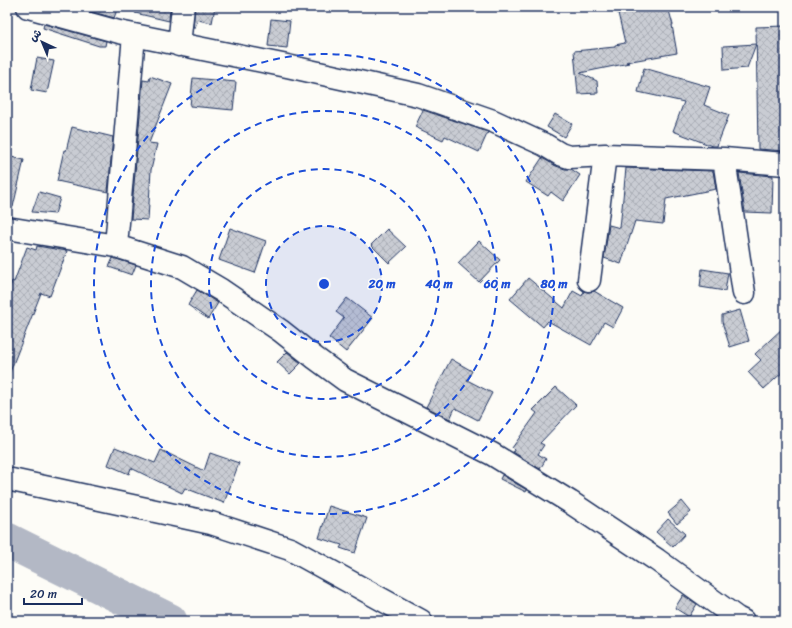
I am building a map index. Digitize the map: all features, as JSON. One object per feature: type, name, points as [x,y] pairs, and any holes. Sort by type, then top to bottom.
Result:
[{"type":"street","points":[[28,7],[88,15],[119,32],[287,66],[418,95],[493,121],[569,157],[606,154],[724,159],[785,164]]},
{"type":"street","points":[[179,45],[183,7]]},
{"type":"street","points":[[116,246],[134,35]]},
{"type":"street","points":[[589,280],[606,154]]},
{"type":"street","points":[[724,159],[744,293]]},
{"type":"street","points":[[7,228],[116,246],[182,267],[222,290],[281,331],[345,380],[492,454],[576,506],[657,560],[743,621]]},
{"type":"street","points":[[7,479],[211,523],[290,549],[421,621]]},
{"type":"building","points":[[75,7],[118,7],[114,18]]},
{"type":"building","points":[[136,7],[170,7],[169,21],[135,13]]},
{"type":"building","points":[[195,7],[215,7],[212,23],[198,20],[195,27],[193,27]]},
{"type":"building","points":[[633,7],[668,7],[673,25],[677,53],[626,62],[629,63],[580,73],[597,81],[598,93],[578,94],[574,51],[615,47],[615,45],[625,43],[618,13],[634,10]]},
{"type":"building","points":[[271,19],[290,21],[287,48],[268,46]]},
{"type":"building","points":[[44,24],[106,41],[105,46],[99,46],[43,28]]},
{"type":"building","points":[[785,26],[785,151],[758,149],[756,27]]},
{"type":"building","points":[[756,44],[747,68],[724,70],[723,46]]},
{"type":"building","points":[[37,58],[54,61],[47,93],[31,90]]},
{"type":"building","points":[[644,68],[710,87],[704,105],[729,115],[717,146],[712,146],[673,131],[684,102],[638,92]]},
{"type":"building","points":[[150,76],[172,84],[149,143],[157,144],[151,170],[148,220],[131,219],[143,80],[149,81]]},
{"type":"building","points":[[193,78],[236,82],[233,110],[190,106]]},
{"type":"building","points":[[423,110],[488,132],[479,152],[445,136],[443,140],[415,127]]},
{"type":"building","points":[[555,114],[572,124],[564,137],[547,127]]},
{"type":"building","points":[[72,127],[113,137],[108,192],[57,181],[64,150],[66,151]]},
{"type":"building","points":[[7,156],[24,160],[13,207],[7,206]]},
{"type":"building","points":[[542,158],[556,166],[571,169],[580,175],[563,201],[551,192],[548,196],[526,182]]},
{"type":"building","points":[[626,168],[713,171],[716,189],[666,199],[663,224],[635,221],[621,264],[604,258],[609,225],[620,228]]},
{"type":"building","points":[[739,173],[773,176],[772,213],[745,212]]},
{"type":"building","points":[[39,192],[60,198],[55,214],[32,212]]},
{"type":"building","points":[[230,228],[266,241],[255,273],[219,260]]},
{"type":"building","points":[[387,229],[406,247],[389,263],[371,245]]},
{"type":"building","points":[[479,241],[500,260],[479,282],[458,263]]},
{"type":"building","points":[[37,246],[67,251],[50,296],[41,293],[7,377],[7,295],[12,281],[14,282],[27,247],[36,250]]},
{"type":"building","points":[[113,258],[136,265],[132,275],[109,267]]},
{"type":"building","points":[[702,269],[728,273],[725,291],[700,287]]},
{"type":"building","points":[[528,278],[564,308],[573,291],[582,296],[584,291],[594,291],[623,308],[613,327],[604,322],[591,345],[548,321],[543,327],[510,299]]},
{"type":"building","points":[[197,290],[218,303],[208,319],[188,305]]},
{"type":"building","points":[[347,298],[373,318],[346,352],[329,338],[344,318],[336,312]]},
{"type":"building","points":[[740,310],[749,341],[730,347],[722,322],[722,315]]},
{"type":"building","points":[[785,326],[785,370],[764,389],[748,372],[761,360],[755,354]]},
{"type":"building","points":[[287,352],[301,363],[290,374],[277,362]]},
{"type":"building","points":[[451,359],[472,371],[467,380],[492,393],[478,420],[455,408],[450,419],[426,407]]},
{"type":"building","points":[[556,387],[576,405],[540,443],[544,445],[538,454],[546,459],[540,469],[513,452],[514,450],[512,448],[537,413],[533,410]]},
{"type":"building","points":[[115,447],[155,463],[161,450],[204,471],[210,453],[239,463],[224,503],[185,488],[182,493],[131,468],[129,474],[108,465]]},
{"type":"building","points":[[502,475],[527,490],[526,492],[500,479]]},
{"type":"building","points":[[682,501],[691,512],[677,524],[668,513]]},
{"type":"building","points":[[329,506],[367,518],[355,553],[340,548],[342,545],[319,538]]},
{"type":"building","points":[[668,519],[685,534],[673,547],[656,532]]},
{"type":"building","points":[[683,595],[697,604],[689,617],[675,608]]},
{"type":"waterway","points":[[7,540],[170,621]]}]
